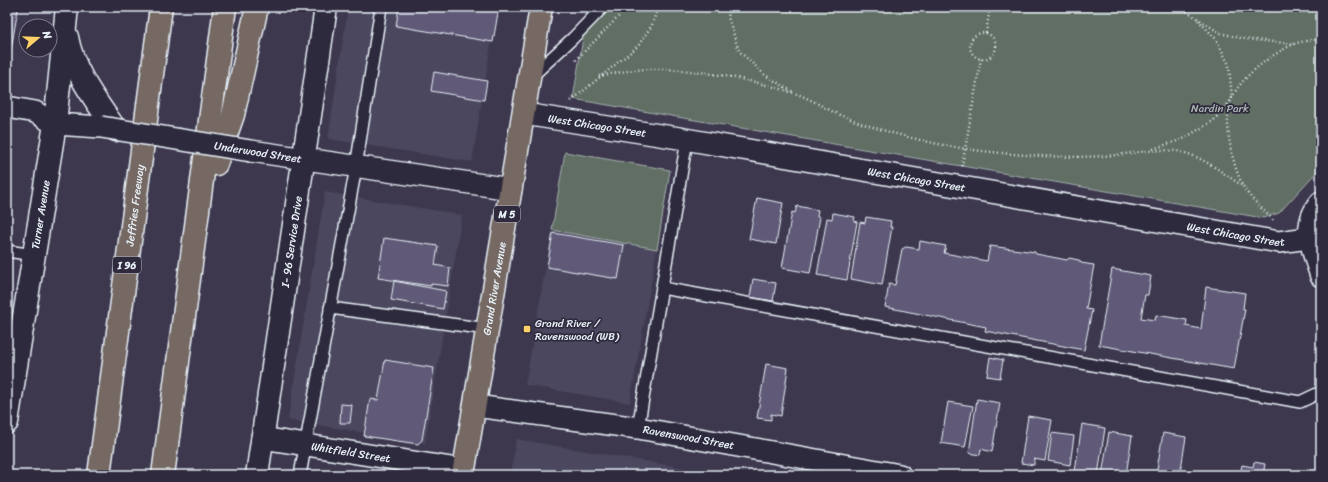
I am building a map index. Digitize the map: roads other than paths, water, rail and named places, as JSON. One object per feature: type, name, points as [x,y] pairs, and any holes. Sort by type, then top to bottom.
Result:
[{"type":"main road","points":[[149,7],[153,76]]},
{"type":"main road","name":"Jeffries Freeway","points":[[99,475],[162,7]]},
{"type":"main road","points":[[163,475],[225,7]]},
{"type":"main road","points":[[196,226],[233,115],[257,7]]},
{"type":"main road","name":"Grand River Avenue","points":[[464,473],[542,7]]},
{"type":"street","name":"I- 96 Service Drive","points":[[257,475],[326,7]]},
{"type":"street","points":[[66,16],[70,52],[106,122]]},
{"type":"street","name":"Turner Avenue","points":[[7,422],[9,395],[34,255],[55,124],[66,16]]},
{"type":"street","name":"Underwood Street","points":[[7,107],[35,112],[55,124],[106,122],[251,151],[511,189]]},
{"type":"street","name":"West Chicago Street","points":[[524,114],[687,140],[1279,242],[1308,238]]},
{"type":"street","points":[[1321,202],[1311,221],[1308,238],[1321,276]]},
{"type":"street","name":"Ravenswood Street","points":[[476,406],[638,428],[900,475]]},
{"type":"street","name":"Whitfield Street","points":[[262,438],[464,473]]},
{"type":"lane","points":[[300,475],[356,166],[381,7]]},
{"type":"lane","points":[[530,77],[573,38],[603,7]]},
{"type":"lane","points":[[638,428],[687,140]]},
{"type":"lane","points":[[7,251],[34,255]]},
{"type":"lane","points":[[662,288],[1300,402],[1321,392]]},
{"type":"lane","points":[[330,308],[488,329]]},
{"type":"place","name":"Grand River / Ravenswood (WB)","points":[[527,329]]},
{"type":"park label","name":"Nardin Park","points":[[1220,108]]}]
